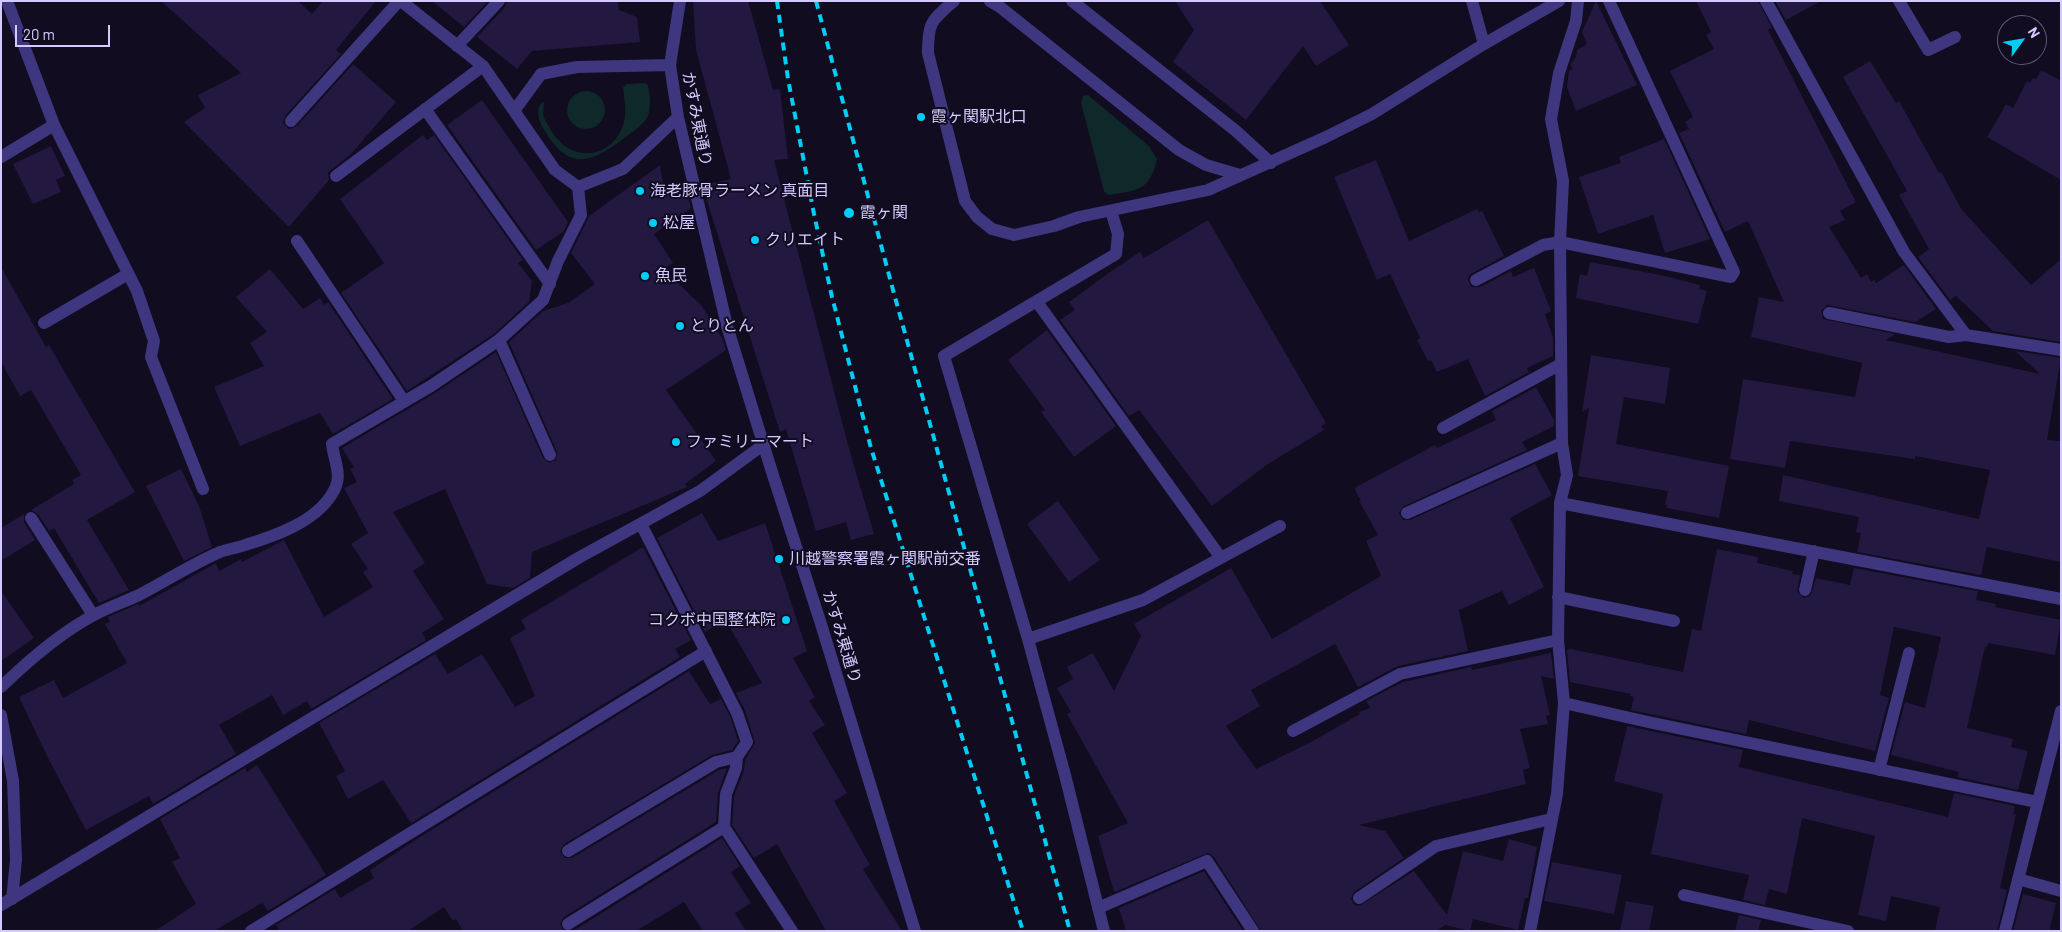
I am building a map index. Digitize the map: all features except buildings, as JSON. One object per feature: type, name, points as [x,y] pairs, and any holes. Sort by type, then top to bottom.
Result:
[{"type":"street","points":[[8,1],[54,125],[137,291],[154,340],[151,357],[203,489]]},
{"type":"street","points":[[2,684],[43,649],[93,615],[137,596],[222,551],[278,535],[302,522],[322,506],[332,494],[338,478],[338,463],[333,453],[332,444],[404,401],[499,340],[543,300],[558,261],[581,215],[578,186],[555,170],[482,66],[400,1],[291,121]]},
{"type":"street","points":[[457,46],[499,1]]},
{"type":"street","name":"かすみ東通り","points":[[680,1],[670,65],[678,117],[727,326],[915,931]]},
{"type":"street","points":[[954,1],[934,18],[928,30],[928,53],[965,201],[977,216],[992,229],[1014,235],[1054,226],[1079,217],[1208,190],[1372,114],[1484,44],[1559,1]]},
{"type":"street","points":[[990,1],[1179,150],[1206,165],[1240,175]]},
{"type":"street","points":[[1072,1],[1236,131],[1271,162]]},
{"type":"street","points":[[1472,1],[1484,44]]},
{"type":"street","points":[[1530,931],[1557,794],[1564,703],[1558,640],[1560,502],[1567,475],[1562,443],[1560,242],[1563,181],[1551,119],[1559,73],[1576,21],[1578,1]]},
{"type":"street","points":[[1476,280],[1543,245],[1560,242],[1731,277],[1734,272],[1609,1]]},
{"type":"street","points":[[1766,1],[1904,252],[1966,335]]},
{"type":"street","points":[[1899,1],[1928,50],[1956,37]]},
{"type":"street","points":[[514,111],[541,74],[577,67],[670,65]]},
{"type":"street","points":[[336,176],[482,66]]},
{"type":"street","points":[[425,109],[550,284]]},
{"type":"street","points":[[578,186],[623,169],[678,117]]},
{"type":"street","points":[[1,157],[54,125]]},
{"type":"street","points":[[1104,931],[1066,775],[1028,639],[944,356],[1116,254],[1118,234],[1111,211]]},
{"type":"street","points":[[297,242],[404,401]]},
{"type":"street","points":[[44,324],[128,274]]},
{"type":"street","points":[[1037,302],[1221,558]]},
{"type":"street","points":[[1828,312],[1949,337],[1966,335],[2061,350]]},
{"type":"street","points":[[499,340],[550,454]]},
{"type":"street","points":[[1443,428],[1561,364]]},
{"type":"street","points":[[1407,513],[1562,443]]},
{"type":"street","points":[[6,902],[580,557],[700,491],[763,445]]},
{"type":"street","points":[[1560,502],[2061,599]]},
{"type":"street","points":[[31,518],[93,615]]},
{"type":"street","points":[[641,524],[737,713],[747,742],[737,757],[736,768],[726,794],[724,826],[792,931]]},
{"type":"street","points":[[1028,639],[1143,600],[1280,526]]},
{"type":"street","points":[[1805,590],[1814,551]]},
{"type":"street","points":[[1558,597],[1674,621]]},
{"type":"street","points":[[1294,731],[1400,674],[1558,640]]},
{"type":"street","points":[[251,931],[706,650]]},
{"type":"street","points":[[1879,770],[1909,653]]},
{"type":"street","points":[[1564,703],[2036,802]]},
{"type":"street","points":[[2005,931],[2036,802],[2061,711]]},
{"type":"street","points":[[1,715],[13,781],[16,860],[6,902]]},
{"type":"street","points":[[568,851],[716,762],[737,757]]},
{"type":"street","points":[[1359,898],[1436,846],[1551,819]]},
{"type":"street","points":[[568,924],[724,826]]},
{"type":"street","points":[[1098,908],[1207,861],[1253,931]]},
{"type":"street","points":[[2018,879],[2061,891]]},
{"type":"street","points":[[1684,895],[1848,931]]},
{"type":"green space","points":[[627,84],[647,84],[650,96],[647,118],[636,129],[611,147],[590,158],[580,159],[562,152],[544,130],[538,116],[542,102],[544,103],[544,118],[560,142],[570,149],[581,153],[592,153],[602,150],[611,144],[619,134],[624,122],[623,87]]},
{"type":"green space","points":[[586,91],[600,96],[605,110],[600,124],[586,129],[572,124],[567,110],[572,96]]},
{"type":"green space","points":[[1088,95],[1149,146],[1157,159],[1150,178],[1141,188],[1108,195],[1104,191],[1081,103],[1083,96]]},
{"type":"railway","points":[[777,1],[788,79],[814,214],[832,297],[871,448],[1023,931]]},
{"type":"railway","points":[[816,1],[893,290],[1070,931]]},
{"type":"place","name":"霞ヶ関駅北口","points":[[921,117]]},
{"type":"place","name":"海老豚骨ラーメン 真面目","points":[[640,191]]},
{"type":"place","name":"霞ヶ関","points":[[849,213]]},
{"type":"place","name":"松屋","points":[[653,223]]},
{"type":"place","name":"クリエイト","points":[[755,240]]},
{"type":"place","name":"魚民","points":[[645,276]]},
{"type":"place","name":"とりとん","points":[[680,326]]},
{"type":"place","name":"ファミリーマート","points":[[676,442]]},
{"type":"place","name":"川越警察署霞ヶ関駅前交番","points":[[779,559]]},
{"type":"place","name":"コクボ中国整体院","points":[[786,620]]}]
